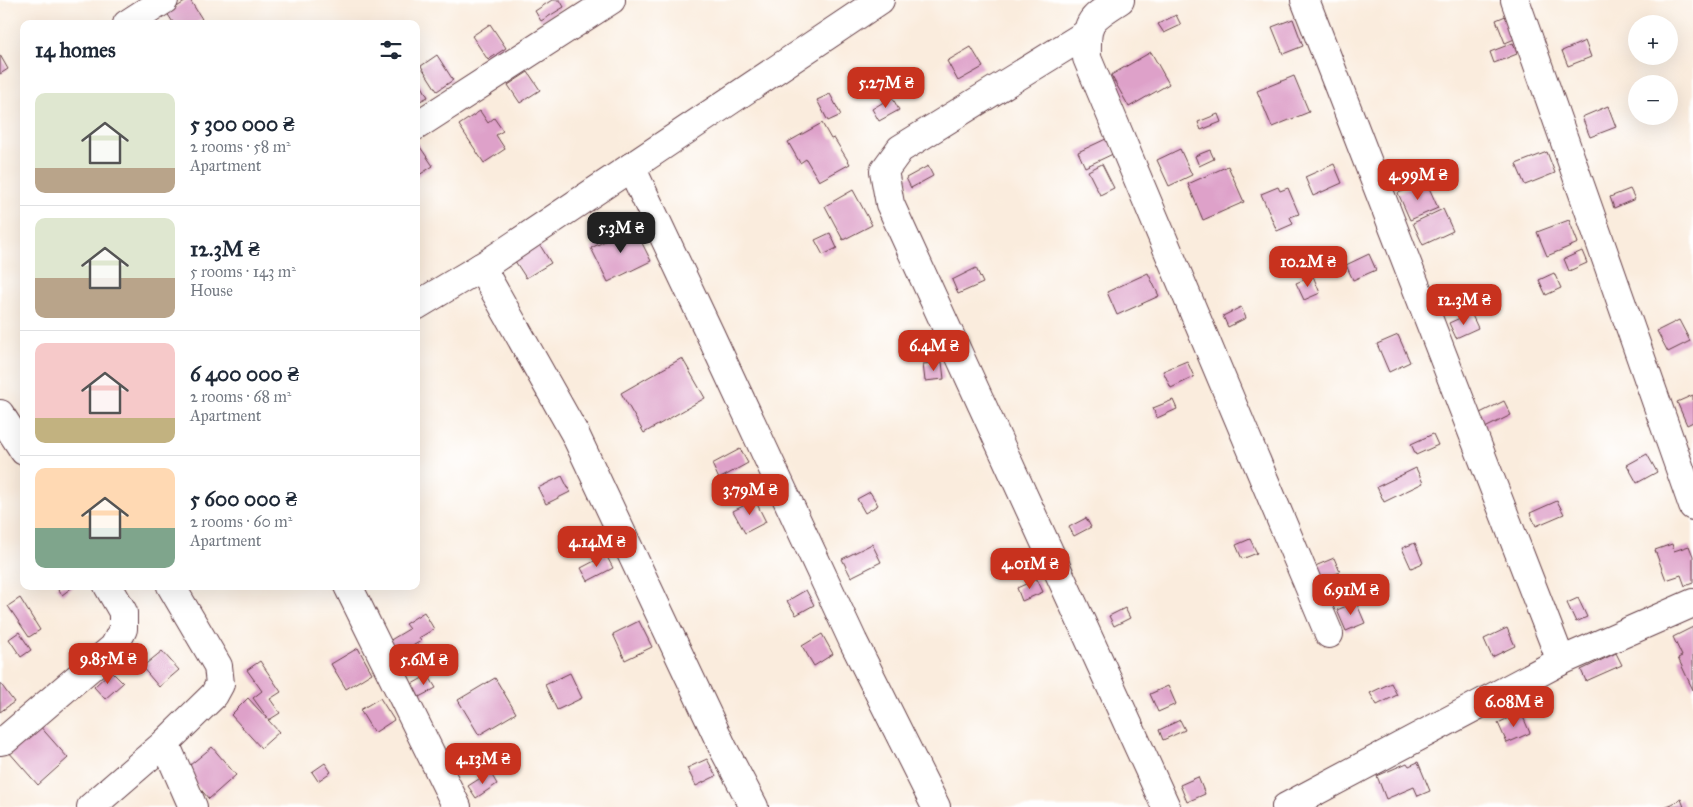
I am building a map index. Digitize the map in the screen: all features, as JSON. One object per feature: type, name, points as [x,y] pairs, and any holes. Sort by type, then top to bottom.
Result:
[{"type":"street","points":[[133,20],[164,0]]},
{"type":"street","points":[[420,123],[611,0]]},
{"type":"street","points":[[420,304],[481,267],[880,0]]},
{"type":"street","points":[[1120,0],[1091,21],[1086,34],[1087,58],[1329,634]]},
{"type":"street","points":[[1305,0],[1561,661]]},
{"type":"street","points":[[1516,0],[1693,506]]},
{"type":"street","points":[[1086,34],[900,149],[884,171],[890,204],[1166,807]]},
{"type":"street","points":[[630,167],[853,641],[936,807]]},
{"type":"street","points":[[481,267],[575,434],[722,748],[754,807]]},
{"type":"street","points":[[0,414],[20,445]]},
{"type":"street","points":[[0,741],[4,740],[114,648],[124,630],[123,612],[110,590]]},
{"type":"street","points":[[90,807],[165,743],[214,695],[220,684],[218,666],[173,590]]},
{"type":"street","points":[[350,590],[457,807]]},
{"type":"street","points":[[1286,807],[1561,661],[1693,603]]},
{"type":"street","points":[[165,743],[193,807]]},
{"type":"building","points":[[190,0],[202,19],[171,20],[167,13]]},
{"type":"building","points":[[552,0],[560,0],[564,7],[541,21],[535,11]]},
{"type":"building","points":[[1176,15],[1181,25],[1164,33],[1158,24]]},
{"type":"building","points":[[1508,15],[1517,38],[1505,43],[1496,20]]},
{"type":"building","points":[[1293,19],[1303,46],[1283,54],[1272,27]]},
{"type":"building","points":[[490,24],[506,48],[488,60],[472,36]]},
{"type":"building","points":[[1585,41],[1591,57],[1568,66],[1562,51]]},
{"type":"building","points":[[1513,43],[1517,54],[1494,63],[1490,52]]},
{"type":"building","points":[[971,47],[983,67],[958,81],[947,61]]},
{"type":"building","points":[[1151,52],[1169,84],[1129,107],[1111,75]]},
{"type":"building","points":[[0,55],[8,69],[0,74]]},
{"type":"building","points":[[437,55],[453,80],[437,91],[421,66]]},
{"type":"building","points":[[528,72],[540,90],[520,103],[508,85]]},
{"type":"building","points":[[1294,76],[1309,112],[1272,127],[1257,91]]},
{"type":"building","points":[[420,83],[428,97],[420,101]]},
{"type":"building","points":[[830,94],[841,115],[828,121],[817,100]]},
{"type":"building","points":[[892,97],[899,110],[879,121],[872,109]]},
{"type":"building","points":[[1608,106],[1616,127],[1590,137],[1582,117]]},
{"type":"building","points":[[480,111],[488,123],[494,118],[503,131],[496,135],[505,149],[484,163],[459,125]]},
{"type":"building","points":[[1218,114],[1221,122],[1201,130],[1198,122]]},
{"type":"building","points":[[822,123],[831,139],[834,138],[850,164],[819,181],[806,159],[800,163],[788,142]]},
{"type":"building","points":[[1108,138],[1115,153],[1085,167],[1078,152]]},
{"type":"building","points":[[420,147],[433,166],[420,174]]},
{"type":"building","points":[[1180,149],[1192,175],[1169,186],[1157,160]]},
{"type":"building","points":[[1210,150],[1214,159],[1199,166],[1195,156]]},
{"type":"building","points":[[1547,152],[1555,173],[1525,185],[1516,164]]},
{"type":"building","points":[[1102,164],[1114,188],[1100,195],[1088,171]]},
{"type":"building","points":[[1334,164],[1342,183],[1313,196],[1305,177]]},
{"type":"building","points":[[928,166],[933,176],[911,188],[906,178]]},
{"type":"building","points":[[1228,166],[1244,202],[1203,220],[1188,184]]},
{"type":"building","points":[[1426,181],[1438,208],[1410,220],[1398,193]]},
{"type":"building","points":[[1278,187],[1280,191],[1288,188],[1299,214],[1290,217],[1293,224],[1277,231],[1261,194]]},
{"type":"building","points":[[1630,189],[1635,199],[1614,208],[1610,197]]},
{"type":"building","points":[[853,190],[872,225],[843,240],[825,206]]},
{"type":"building","points":[[1443,209],[1453,231],[1423,245],[1413,223]]},
{"type":"building","points":[[1569,220],[1578,243],[1547,256],[1537,232]]},
{"type":"building","points":[[634,227],[651,261],[608,282],[591,248]]},
{"type":"building","points":[[830,233],[837,248],[823,255],[815,240]]},
{"type":"building","points":[[538,242],[551,263],[526,278],[513,258]]},
{"type":"building","points":[[1582,251],[1587,263],[1569,271],[1564,259]]},
{"type":"building","points":[[1369,254],[1376,270],[1353,280],[1346,265]]},
{"type":"building","points":[[976,268],[983,283],[958,294],[952,280]]},
{"type":"building","points":[[1148,273],[1159,296],[1117,315],[1107,292]]},
{"type":"building","points":[[1554,273],[1561,288],[1546,295],[1539,280]]},
{"type":"building","points":[[1313,276],[1320,293],[1304,300],[1296,283]]},
{"type":"building","points":[[1241,307],[1246,318],[1228,327],[1223,316]]},
{"type":"building","points":[[1471,313],[1478,328],[1456,338],[1449,323]]},
{"type":"building","points":[[1679,320],[1690,341],[1668,352],[1657,331]]},
{"type":"building","points":[[1398,335],[1410,362],[1389,372],[1377,344]]},
{"type":"building","points":[[682,358],[705,398],[644,433],[621,393]]},
{"type":"building","points":[[1187,361],[1194,377],[1171,388],[1163,371]]},
{"type":"building","points":[[942,362],[944,379],[925,381],[923,364]]},
{"type":"building","points":[[1693,395],[1693,422],[1687,425],[1677,402]]},
{"type":"building","points":[[1173,400],[1177,409],[1157,418],[1153,408]]},
{"type":"building","points":[[1504,401],[1511,415],[1485,428],[1478,414]]},
{"type":"building","points":[[1433,434],[1438,445],[1416,455],[1411,444]]},
{"type":"building","points":[[740,449],[748,463],[719,479],[712,464]]},
{"type":"building","points":[[1647,454],[1657,472],[1637,483],[1627,465]]},
{"type":"building","points":[[1416,468],[1423,483],[1384,502],[1377,487]]},
{"type":"building","points":[[562,476],[570,492],[546,504],[538,488]]},
{"type":"building","points":[[870,492],[878,505],[865,513],[857,499]]},
{"type":"building","points":[[755,500],[766,522],[745,533],[733,511]]},
{"type":"building","points":[[1557,501],[1564,514],[1536,526],[1530,513]]},
{"type":"building","points":[[1086,518],[1091,527],[1074,536],[1069,527]]},
{"type":"building","points":[[1250,539],[1257,553],[1242,559],[1236,545]]},
{"type":"building","points":[[1415,543],[1423,563],[1411,568],[1402,548]]},
{"type":"building","points":[[872,544],[881,562],[851,577],[842,559]]},
{"type":"building","points":[[1672,544],[1674,551],[1689,546],[1693,556],[1693,583],[1685,586],[1681,575],[1666,580],[1655,550]]},
{"type":"building","points":[[606,555],[613,568],[588,581],[581,568]]},
{"type":"building","points":[[1334,558],[1340,572],[1318,581],[1313,567]]},
{"type":"building","points":[[1037,579],[1043,592],[1022,601],[1017,588]]},
{"type":"building","points":[[58,590],[69,590],[62,595]]},
{"type":"building","points":[[806,590],[814,605],[796,615],[787,601]]},
{"type":"building","points":[[20,598],[40,630],[29,637],[8,606]]},
{"type":"building","points":[[1578,598],[1587,617],[1576,622],[1567,603]]},
{"type":"building","points":[[1356,602],[1365,623],[1346,631],[1337,610]]},
{"type":"building","points":[[1125,608],[1130,618],[1114,626],[1109,616]]},
{"type":"building","points":[[424,612],[434,629],[419,638],[421,641],[397,655],[389,641],[409,629],[405,624]]},
{"type":"building","points":[[639,621],[652,647],[625,660],[613,634]]},
{"type":"building","points":[[1693,627],[1693,690],[1678,658],[1682,656],[1673,637]]},
{"type":"building","points":[[1507,628],[1515,646],[1492,657],[1484,639]]},
{"type":"building","points":[[19,632],[31,650],[21,657],[9,639]]},
{"type":"building","points":[[822,634],[833,654],[814,666],[802,646]]},
{"type":"building","points":[[358,648],[372,673],[346,689],[331,664]]},
{"type":"building","points":[[162,651],[179,670],[159,687],[142,667]]},
{"type":"building","points":[[1616,653],[1622,665],[1586,681],[1581,670]]},
{"type":"building","points":[[260,661],[281,692],[270,699],[280,713],[269,720],[253,698],[262,691],[247,670]]},
{"type":"building","points":[[111,671],[123,683],[105,699],[94,687]]},
{"type":"building","points":[[570,673],[582,698],[557,710],[545,685]]},
{"type":"building","points":[[428,675],[436,688],[419,697],[412,684]]},
{"type":"building","points":[[495,678],[516,713],[479,735],[458,700]]},
{"type":"building","points":[[0,683],[14,702],[0,712]]},
{"type":"building","points":[[1391,683],[1397,695],[1377,705],[1370,693]]},
{"type":"building","points":[[1168,686],[1176,704],[1158,712],[1150,694]]},
{"type":"building","points":[[248,698],[279,732],[261,748],[231,715]]},
{"type":"building","points":[[380,698],[394,720],[374,733],[360,710]]},
{"type":"building","points":[[1521,712],[1530,733],[1507,743],[1498,723]]},
{"type":"building","points":[[1180,720],[1185,730],[1163,740],[1159,730]]},
{"type":"building","points":[[38,724],[68,758],[38,785],[8,751]]},
{"type":"building","points":[[212,747],[236,775],[209,799],[184,770]]},
{"type":"building","points":[[707,759],[716,776],[696,786],[687,768]]},
{"type":"building","points":[[1418,762],[1430,791],[1418,796],[1414,787],[1386,799],[1377,776],[1407,763],[1409,766]]},
{"type":"building","points":[[325,763],[331,772],[318,781],[312,772]]},
{"type":"building","points":[[490,772],[497,784],[476,798],[468,786]]},
{"type":"building","points":[[1198,777],[1205,794],[1187,802],[1180,785]]},
{"type":"building","points":[[1681,799],[1684,807],[1664,807],[1672,804]]}]
